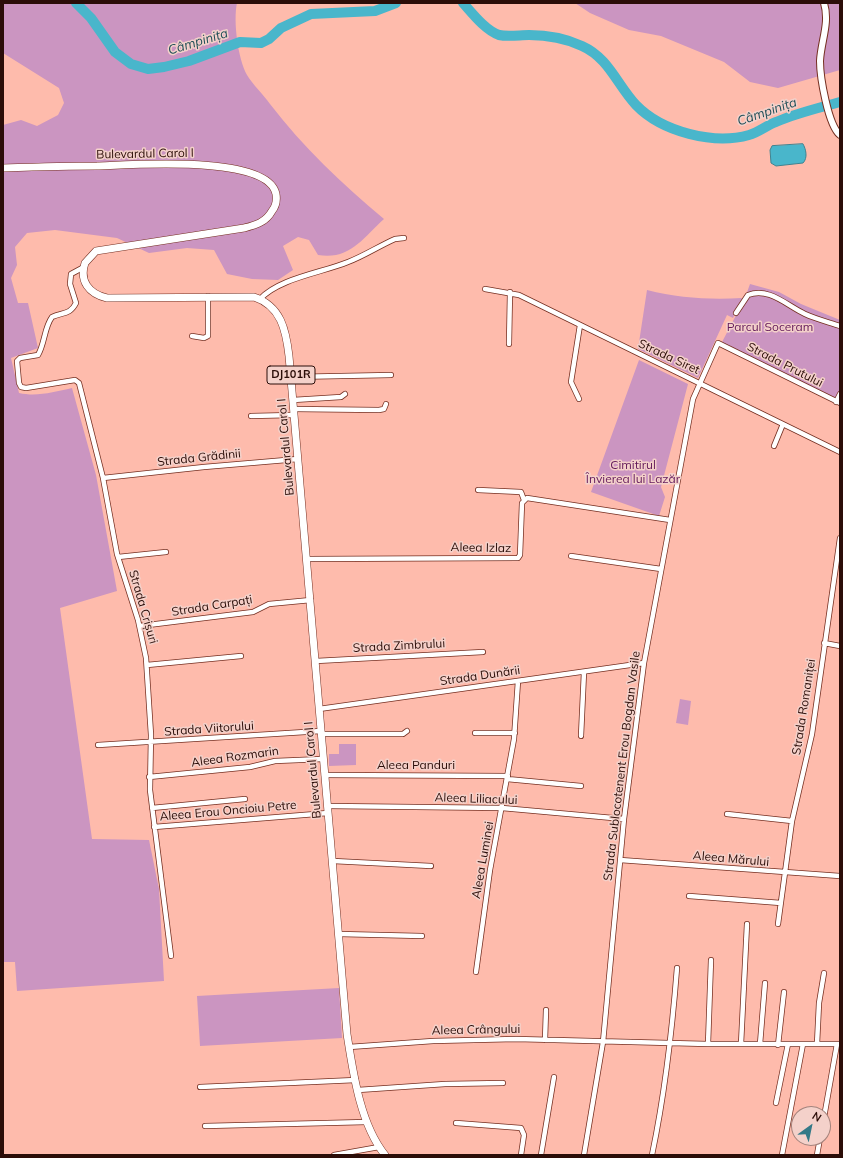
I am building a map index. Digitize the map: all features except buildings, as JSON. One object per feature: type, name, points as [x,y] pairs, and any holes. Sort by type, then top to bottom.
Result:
[{"type":"main road","name":"Bulevardul Carol I","points":[[3,168],[196,164],[237,170],[257,175],[269,182],[276,192],[276,203],[272,213],[265,220],[253,226],[101,250],[91,255],[84,267]]},
{"type":"main road","points":[[84,267],[84,280],[89,289],[100,296],[107,298],[247,296],[260,299]]},
{"type":"main road","name":"Bulevardul Carol I","points":[[260,299],[274,309],[283,325],[288,343],[308,559],[324,775],[349,1047],[358,1090],[368,1122],[379,1147],[385,1155]]},
{"type":"street","points":[[824,3],[827,21],[820,62],[830,115],[835,129],[840,135]]},
{"type":"street","points":[[260,299],[269,291],[308,275],[350,261],[395,238],[404,238]]},
{"type":"street","name":"Strada Crișuri","points":[[84,267],[71,274],[70,279],[76,303],[74,307],[69,313],[52,317],[48,322],[41,350],[38,355],[20,358],[17,361],[19,385],[26,388],[78,381],[103,478],[118,557],[140,626],[147,665],[151,743],[150,777],[152,808],[171,956]]},
{"type":"street","name":"Strada Siret","points":[[486,289],[510,292],[699,382],[840,452]]},
{"type":"street","points":[[509,344],[510,292]]},
{"type":"street","points":[[736,313],[748,295],[759,292],[777,297],[806,314],[840,326]]},
{"type":"street","points":[[192,336],[204,338],[208,336],[208,296]]},
{"type":"street","points":[[579,398],[571,382],[580,325]]},
{"type":"street","name":"Strada Prutului","points":[[699,382],[718,343],[838,402]]},
{"type":"street","points":[[291,377],[391,375]]},
{"type":"street","name":"Strada Sublocotenent Erou Bogdan Vasile","points":[[584,1155],[603,1042],[624,819],[644,663],[670,520],[694,399],[699,382]]},
{"type":"street","points":[[293,400],[341,397],[345,394]]},
{"type":"street","points":[[838,402],[840,394]]},
{"type":"street","points":[[251,416],[294,412],[380,410],[384,409],[386,404]]},
{"type":"street","points":[[774,446],[783,424]]},
{"type":"street","name":"Strada Grădinii","points":[[103,478],[298,459]]},
{"type":"street","points":[[478,490],[521,492],[524,500],[530,497],[670,520]]},
{"type":"street","name":"Aleea Izlaz","points":[[308,559],[518,558],[520,555],[522,507],[524,500]]},
{"type":"street","name":"Strada Romaniței","points":[[778,924],[792,820],[812,734],[840,538]]},
{"type":"street","points":[[118,557],[166,552]]},
{"type":"street","points":[[571,556],[661,569]]},
{"type":"street","name":"Strada Carpați","points":[[140,626],[253,612],[269,604],[311,600]]},
{"type":"street","points":[[824,643],[840,646]]},
{"type":"street","name":"Strada Zimbrului","points":[[316,661],[483,652]]},
{"type":"street","points":[[147,665],[241,656]]},
{"type":"street","name":"Strada Dunării","points":[[319,709],[644,663]]},
{"type":"street","points":[[581,736],[584,672]]},
{"type":"street","name":"Aleea Luminei","points":[[476,972],[490,870],[515,732],[518,681]]},
{"type":"street","name":"Strada Viitorului","points":[[98,745],[321,733],[404,734],[407,731]]},
{"type":"street","points":[[476,732],[515,732]]},
{"type":"street","name":"Aleea Rozmarin","points":[[150,777],[250,767],[275,761],[323,759]]},
{"type":"street","name":"Aleea Panduri","points":[[324,775],[508,777],[580,786]]},
{"type":"street","points":[[152,808],[245,799]]},
{"type":"street","name":"Aleea Liliacului","points":[[328,810],[502,808],[624,819]]},
{"type":"street","name":"Aleea Erou Oncioiu Petre","points":[[154,827],[328,810]]},
{"type":"street","points":[[727,814],[792,820]]},
{"type":"street","name":"Aleea Mărului","points":[[620,860],[840,876]]},
{"type":"street","points":[[332,861],[431,866]]},
{"type":"street","points":[[689,896],[781,902]]},
{"type":"street","points":[[741,1044],[748,924]]},
{"type":"street","points":[[339,934],[422,936]]},
{"type":"street","points":[[708,1044],[711,960]]},
{"type":"street","points":[[652,1155],[664,1099],[671,1043],[677,968]]},
{"type":"street","points":[[817,1044],[819,1003],[824,972]]},
{"type":"street","points":[[760,1044],[765,983]]},
{"type":"street","points":[[778,1045],[784,992]]},
{"type":"street","points":[[545,1040],[546,1010]]},
{"type":"street","name":"Aleea Crângului","points":[[349,1047],[432,1040],[545,1040],[778,1045],[839,1044]]},
{"type":"street","points":[[776,1103],[788,1044]]},
{"type":"street","points":[[782,1155],[803,1044]]},
{"type":"street","points":[[826,1106],[839,1044]]},
{"type":"street","points":[[541,1155],[554,1077]]},
{"type":"street","points":[[200,1087],[356,1080]]},
{"type":"street","points":[[358,1090],[503,1082]]},
{"type":"street","points":[[205,1126],[368,1122]]},
{"type":"street","points":[[456,1123],[521,1128],[524,1135],[521,1155]]},
{"type":"street","points":[[334,1155],[379,1147]]},
{"type":"green space","points":[[3,3],[237,3],[237,40],[241,60],[249,79],[309,150],[338,179],[384,219],[355,246],[339,254],[329,256],[318,255],[309,240],[298,237],[283,246],[293,270],[278,280],[252,279],[227,274],[214,250],[187,248],[149,253],[117,238],[55,230],[27,233],[15,247],[17,265],[11,278],[18,303],[28,303],[38,348],[11,358],[19,393],[39,394],[72,388],[96,475],[117,591],[60,608],[92,839],[149,840],[159,889],[164,981],[17,991],[15,962],[3,962],[3,125],[21,120],[37,126],[58,115],[64,103],[59,88],[3,53]]},
{"type":"green space","points":[[575,3],[840,3],[840,70],[778,88],[750,82],[724,62],[661,36],[629,30],[590,13]]},
{"type":"green space","name":"Parcul Soceram","points":[[750,284],[779,292],[801,304],[840,320],[840,403],[721,344],[745,298]]},
{"type":"green space","points":[[647,290],[694,298],[742,298],[733,318],[727,315],[698,378],[638,349]]},
{"type":"green space","name":"Cimitirul Învierea lui Lazăr","points":[[639,360],[688,384],[661,487],[665,497],[659,516],[591,492]]},
{"type":"green space","points":[[680,699],[691,701],[688,725],[676,723]]},
{"type":"green space","points":[[339,744],[356,744],[356,765],[329,766],[329,754],[339,754]]},
{"type":"green space","points":[[339,988],[342,1038],[200,1046],[197,996]]},
{"type":"water","points":[[803,144],[806,159],[803,163],[776,166],[771,163],[770,150],[772,146]]},
{"type":"waterway","name":"Câmpinița","points":[[76,3],[91,18],[115,52],[131,64],[148,69],[189,61],[240,42],[261,43],[269,39],[281,28],[311,14],[375,11],[396,3]]},
{"type":"waterway","name":"Câmpinița","points":[[463,3],[484,25],[499,35],[550,36],[576,43],[591,51],[599,57],[612,72],[636,105],[660,122],[689,134],[705,137],[735,138],[749,135],[784,119],[840,102]]}]
